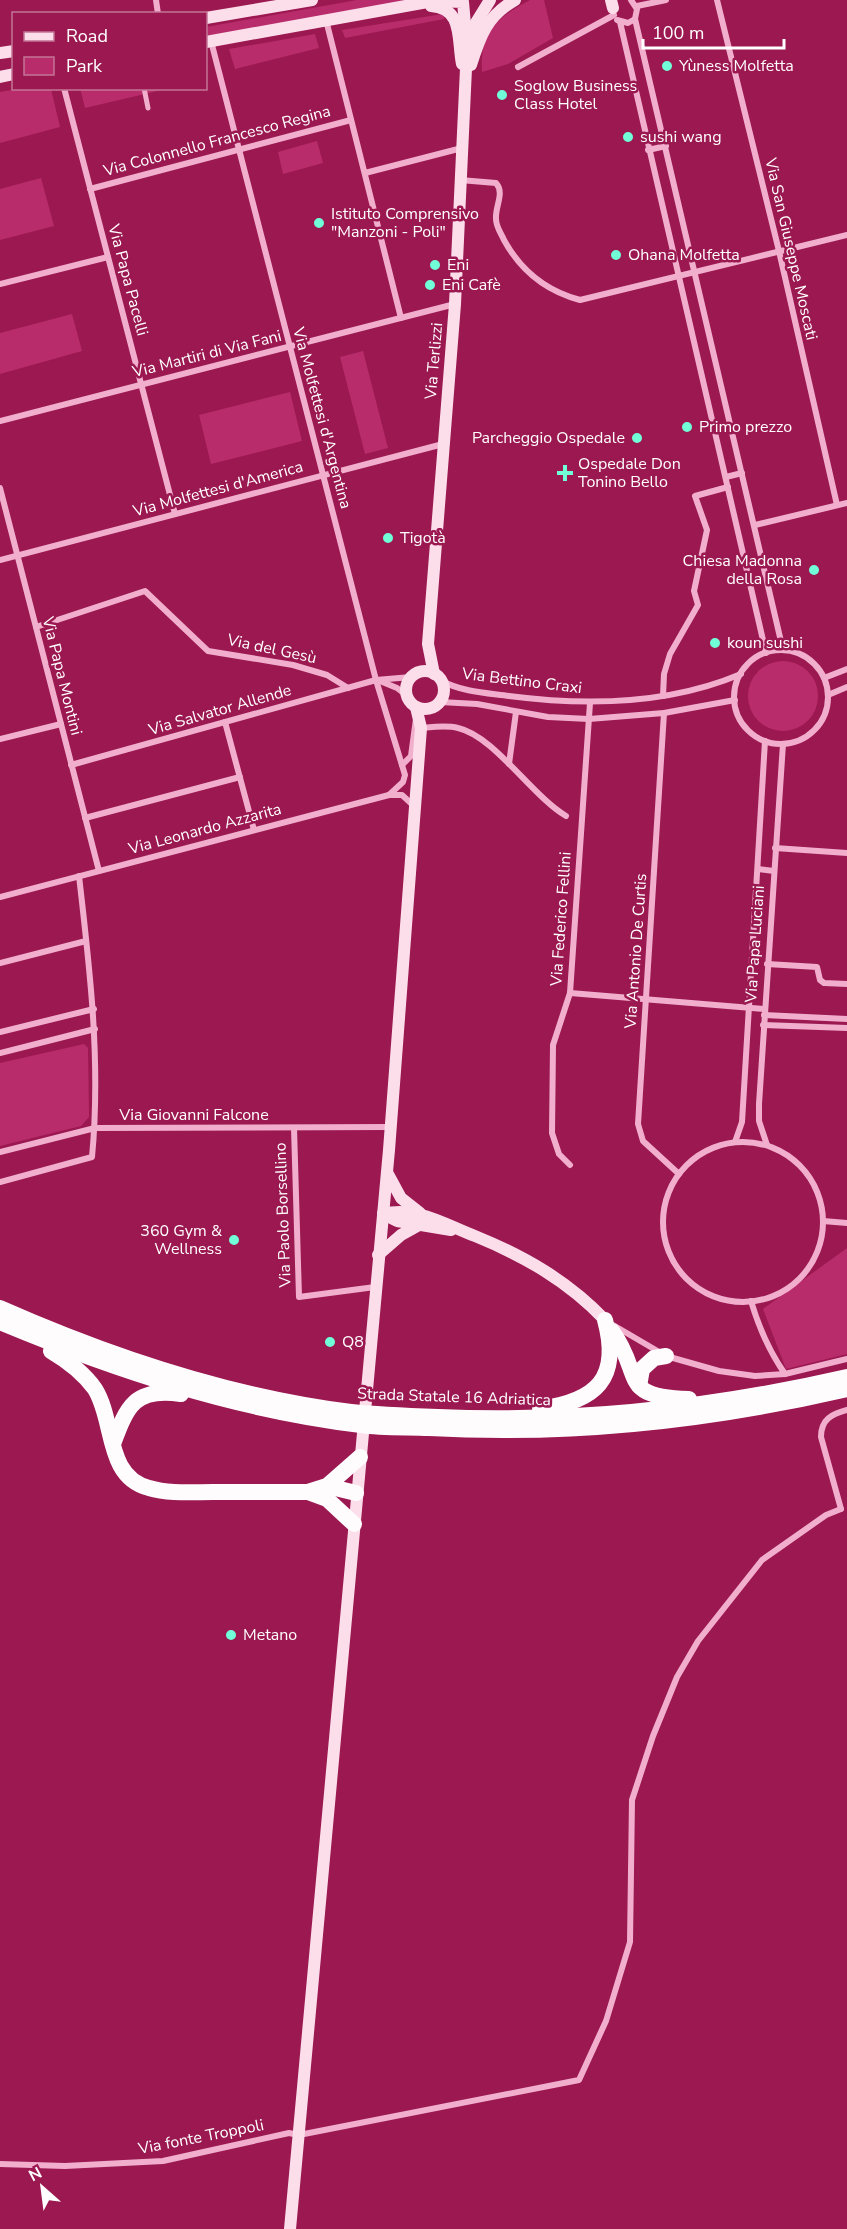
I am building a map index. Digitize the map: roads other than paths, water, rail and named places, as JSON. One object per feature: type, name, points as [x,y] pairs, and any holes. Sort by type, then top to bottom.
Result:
[{"type":"highway","name":"Strada Statale 16 Adriatica","points":[[0,1308],[59,1334],[172,1372],[340,1416]]},
{"type":"highway","points":[[605,1320],[617,1338],[639,1386],[647,1394],[658,1398],[736,1400]]},
{"type":"highway","points":[[473,1418],[567,1405],[588,1396],[604,1380],[611,1359],[610,1340],[605,1320]]},
{"type":"highway","points":[[0,1322],[67,1360],[83,1374],[99,1398],[118,1463],[129,1478],[148,1488],[179,1492],[356,1493]]},
{"type":"highway","name":"Strada Statale 16 Adriatica","points":[[0,1322],[154,1379],[259,1406],[479,1430],[622,1426],[720,1415],[847,1389]]},
{"type":"highway","points":[[639,1386],[642,1369],[654,1358],[666,1356]]},
{"type":"highway","name":"Strada Statale 16 Adriatica","points":[[380,1421],[623,1415],[736,1400],[847,1377]]},
{"type":"highway","points":[[113,1445],[124,1412],[144,1396],[167,1392],[259,1406]]},
{"type":"highway","points":[[327,1492],[360,1457]]},
{"type":"highway","points":[[327,1492],[354,1524]]},
{"type":"main road","points":[[207,18],[312,0]]},
{"type":"main road","points":[[208,42],[406,5],[433,1],[462,1],[474,6],[490,0]]},
{"type":"main road","name":"Via Terlizzi","points":[[467,47],[474,26],[490,0]]},
{"type":"main road","name":"Via Terlizzi","points":[[465,80],[481,32],[489,20],[515,0]]},
{"type":"main road","name":"Via Terlizzi","points":[[413,675],[428,644],[455,304],[467,47],[462,1]]},
{"type":"main road","name":"Via Terlizzi","points":[[406,5],[437,6],[449,11],[454,17],[465,80]]},
{"type":"main road","name":"Via Terlizzi","points":[[428,644],[438,677]]},
{"type":"main road","points":[[290,2229],[387,1170],[421,728],[416,710],[406,695],[407,684],[413,675],[423,671],[438,677],[444,692],[421,728]]},
{"type":"main road","points":[[416,710],[436,705]]},
{"type":"main road","points":[[387,1170],[392,1186],[421,1220]]},
{"type":"main road","points":[[383,1214],[397,1221],[421,1220],[473,1235],[536,1264],[587,1301],[605,1320]]},
{"type":"main road","points":[[378,1255],[421,1220]]},
{"type":"street","points":[[631,0],[637,6]]},
{"type":"street","points":[[637,6],[666,0]]},
{"type":"street","name":"Via San Giuseppe Moscati","points":[[717,0],[779,251],[837,505]]},
{"type":"street","points":[[518,67],[615,4],[766,653]]},
{"type":"street","points":[[637,6],[635,19],[783,650]]},
{"type":"street","points":[[620,22],[628,23],[635,19]]},
{"type":"street","points":[[326,20],[401,318]]},
{"type":"street","name":"Via Molfettesi d'Argentina","points":[[208,42],[239,150],[376,680],[402,765]]},
{"type":"street","name":"Via Papa Pacelli","points":[[65,90],[175,514]]},
{"type":"street","points":[[144,90],[148,108]]},
{"type":"street","name":"Via Colonnello Francesco Regina","points":[[90,189],[351,120]]},
{"type":"street","points":[[648,150],[666,146]]},
{"type":"street","points":[[365,174],[462,148]]},
{"type":"street","points":[[460,180],[496,183],[499,187],[496,225],[514,258],[542,284],[580,300],[847,235]]},
{"type":"street","points":[[0,284],[108,257]]},
{"type":"street","name":"Via Martiri di Via Fani","points":[[0,421],[455,304]]},
{"type":"street","points":[[709,401],[725,397]]},
{"type":"street","name":"Via Molfettesi d'America","points":[[0,560],[444,444]]},
{"type":"street","points":[[726,477],[742,472]]},
{"type":"street","points":[[663,696],[664,674],[670,654],[698,605],[694,591],[707,530],[695,496],[728,487]]},
{"type":"street","name":"Via Papa Montini","points":[[0,488],[99,871]]},
{"type":"street","points":[[755,525],[847,503]]},
{"type":"street","name":"Via del Gesù","points":[[36,627],[145,591],[208,651],[293,664],[327,675],[348,688]]},
{"type":"street","points":[[783,650],[808,658],[824,678],[828,695],[827,710],[820,723],[810,734],[797,741],[783,744],[765,741],[744,725],[735,700],[741,674],[756,658],[766,653],[783,650]]},
{"type":"street","points":[[824,678],[847,669]]},
{"type":"street","name":"Via Bettino Craxi","points":[[438,677],[478,692],[590,703],[663,696],[719,684],[741,674]]},
{"type":"street","name":"Via Salvator Allende","points":[[71,765],[376,680],[413,675]]},
{"type":"street","points":[[376,680],[397,688],[406,695]]},
{"type":"street","points":[[828,695],[847,687]]},
{"type":"street","name":"Via Bettino Craxi","points":[[436,705],[477,704],[516,712],[589,719],[664,713],[735,700]]},
{"type":"street","name":"Via Federico Fellini","points":[[570,1165],[559,1154],[552,1132],[553,1045],[570,993],[590,703]]},
{"type":"street","points":[[389,795],[403,782],[402,765],[411,756],[416,710]]},
{"type":"street","points":[[509,764],[516,712]]},
{"type":"street","name":"Via Antonio De Curtis","points":[[664,713],[638,1124],[643,1141],[679,1174]]},
{"type":"street","points":[[225,722],[254,830]]},
{"type":"street","points":[[0,739],[61,724]]},
{"type":"street","points":[[421,728],[459,728],[471,733],[509,764],[539,796],[566,816]]},
{"type":"street","name":"Via Papa Luciani","points":[[735,1142],[742,1122],[765,741]]},
{"type":"street","name":"Via Papa Luciani","points":[[767,1145],[759,1121],[763,1025],[783,744]]},
{"type":"street","points":[[85,818],[240,777]]},
{"type":"street","points":[[389,795],[402,795],[414,806]]},
{"type":"street","name":"Via Leonardo Azzarita","points":[[0,897],[389,795]]},
{"type":"street","points":[[775,848],[847,853]]},
{"type":"street","points":[[758,868],[774,871]]},
{"type":"street","points":[[0,1182],[92,1157],[95,1128],[95,1029],[79,876]]},
{"type":"street","points":[[0,963],[86,941]]},
{"type":"street","points":[[767,964],[817,967],[820,980],[847,984]]},
{"type":"street","points":[[570,993],[847,1019]]},
{"type":"street","points":[[0,1032],[94,1009]]},
{"type":"street","points":[[763,1025],[847,1028]]},
{"type":"street","points":[[0,1053],[95,1029]]},
{"type":"street","name":"Via Giovanni Falcone","points":[[0,1152],[95,1128],[390,1127]]},
{"type":"street","name":"Via Paolo Borsellino","points":[[294,1128],[299,1297],[375,1287]]},
{"type":"street","points":[[735,1142],[767,1145],[793,1158],[807,1174],[818,1193],[823,1221],[818,1249],[803,1274],[780,1292],[751,1301],[734,1301],[703,1291],[689,1281],[674,1261],[665,1238],[663,1221],[668,1197],[679,1174],[704,1152],[735,1142]]},
{"type":"street","points":[[823,1221],[847,1223]]},
{"type":"street","points":[[751,1301],[772,1356],[785,1374]]},
{"type":"street","points":[[605,1320],[666,1356],[718,1371],[755,1376],[785,1374],[847,1359]]},
{"type":"street","points":[[844,1511],[821,1437],[821,1429],[828,1417],[847,1410]]},
{"type":"street","name":"Via fonte Troppoli","points":[[0,2164],[65,2166],[164,2161],[289,2133],[299,2135],[579,2080],[606,2021],[630,1942],[632,1800],[639,1774],[677,1677],[698,1641],[762,1560],[826,1515],[844,1511]]},
{"type":"place","name":"Yùness Molfetta","points":[[667,66]]},
{"type":"place","name":"Soglow Business Class Hotel","points":[[502,95]]},
{"type":"place","name":"sushi wang","points":[[628,137]]},
{"type":"place","name":"Istituto Comprensivo \"Manzoni - Poli\"","points":[[319,223]]},
{"type":"place","name":"Ohana Molfetta","points":[[616,255]]},
{"type":"place","name":"Eni","points":[[435,265]]},
{"type":"place","name":"Eni Cafè","points":[[430,285]]},
{"type":"place","name":"Primo prezzo","points":[[687,427]]},
{"type":"place","name":"Parcheggio Ospedale","points":[[637,438]]},
{"type":"place","name":"Ospedale Don Tonino Bello","points":[[565,473]]},
{"type":"place","name":"Tigotà","points":[[388,538]]},
{"type":"place","name":"Chiesa Madonna della Rosa","points":[[814,570]]},
{"type":"place","name":"koun sushi","points":[[715,643]]},
{"type":"place","name":"360 Gym & Wellness","points":[[234,1240]]},
{"type":"place","name":"Q8","points":[[330,1342]]},
{"type":"place","name":"Metano","points":[[231,1635]]}]
